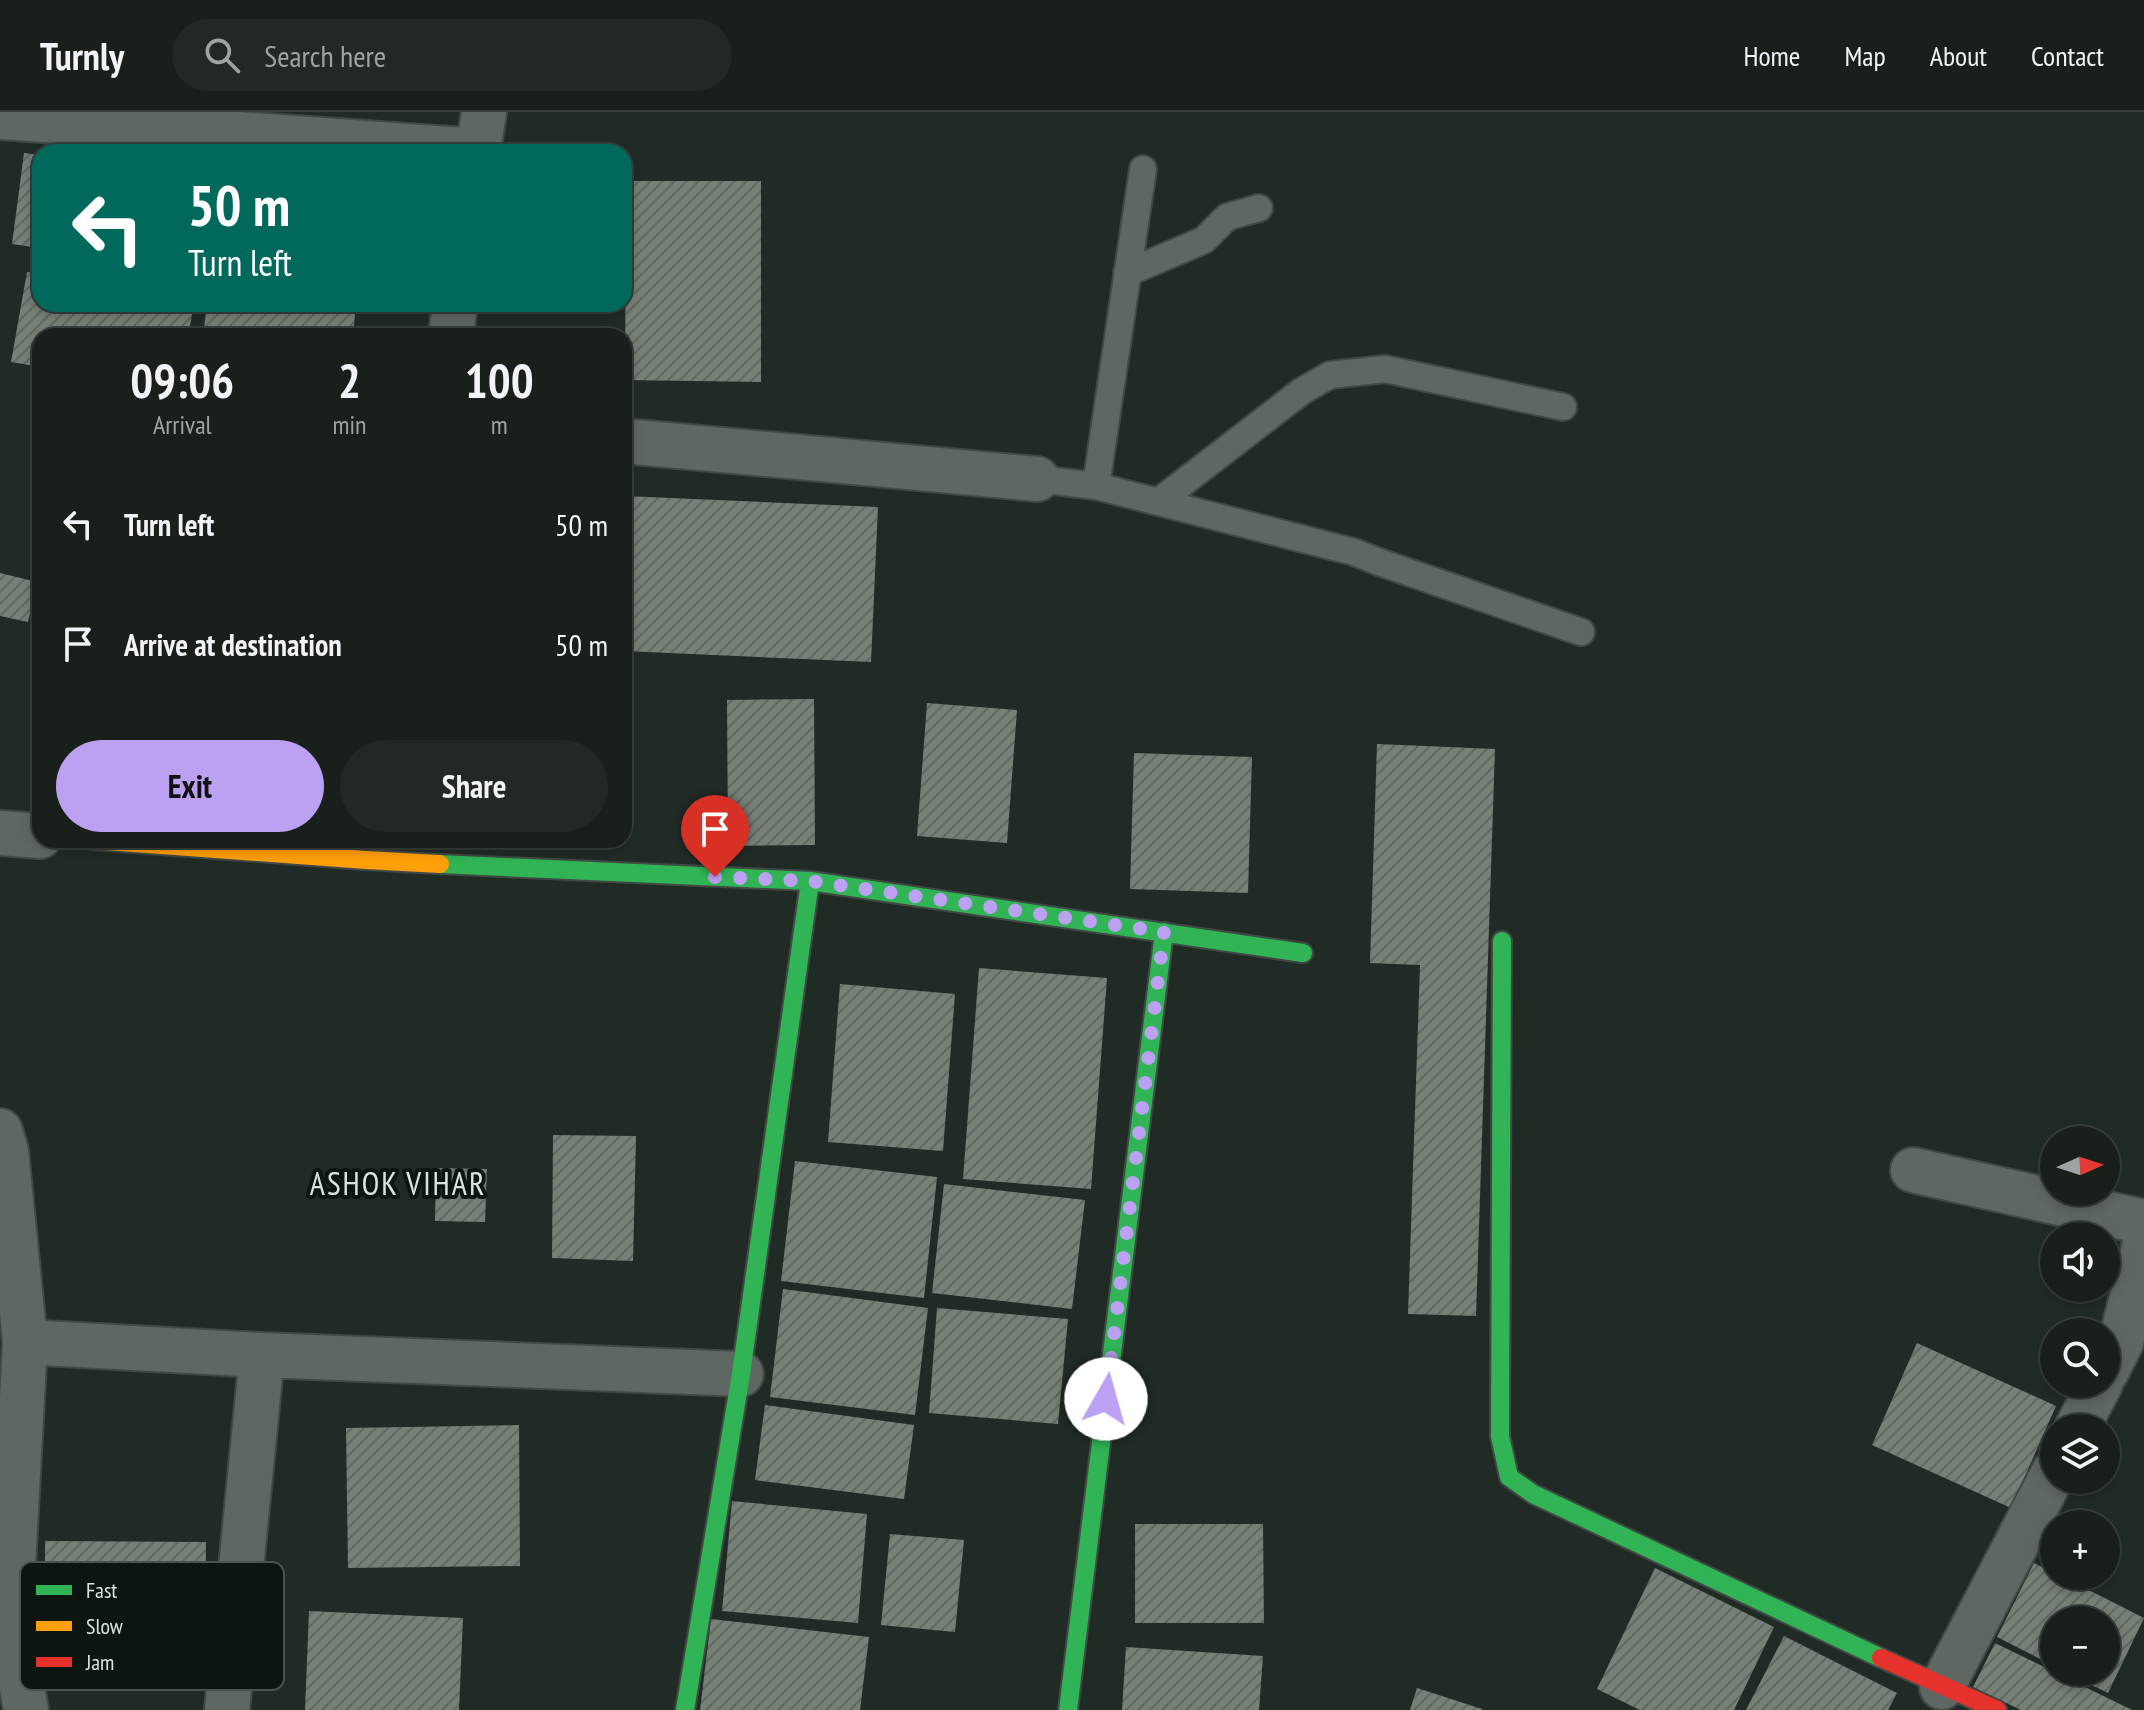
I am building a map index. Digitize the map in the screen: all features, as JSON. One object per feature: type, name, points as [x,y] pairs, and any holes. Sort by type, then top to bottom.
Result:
[{"type":"street","points":[[0,117],[480,138]]},
{"type":"street","points":[[632,442],[1037,479]]},
{"type":"street","points":[[0,833],[32,835]]},
{"type":"street","points":[[313,848],[810,881],[1303,953]]},
{"type":"street","points":[[685,1710],[741,1374],[810,881]]},
{"type":"street","points":[[1068,1710],[1164,932]]},
{"type":"street","points":[[1502,941],[1500,1436],[1509,1477],[1533,1494],[1997,1710]]},
{"type":"street","points":[[0,1131],[6,1151],[6,1212],[25,1342],[5,1623],[20,1685]]},
{"type":"street","points":[[1913,1170],[2144,1222]]},
{"type":"street","points":[[2120,1344],[2144,1247]]},
{"type":"street","points":[[25,1342],[262,1355],[741,1374]]},
{"type":"street","points":[[242,1562],[262,1355]]},
{"type":"street","points":[[1942,1687],[2043,1494]]},
{"type":"street","points":[[21,1690],[26,1710]]},
{"type":"street","points":[[227,1710],[229,1690]]},
{"type":"lane","points":[[1096,486],[1143,169]]},
{"type":"lane","points":[[1127,273],[1204,240],[1227,217],[1259,208]]},
{"type":"lane","points":[[1158,502],[1302,391],[1330,375],[1385,369],[1563,407]]},
{"type":"lane","points":[[1037,479],[1096,486],[1354,552],[1581,632]]},
{"type":"building","points":[[24,153],[32,154],[32,247],[12,244]]},
{"type":"building","points":[[632,181],[761,181],[761,382],[632,380],[632,328],[625,328],[625,312],[632,312]]},
{"type":"building","points":[[27,272],[32,273],[32,312],[192,312],[190,328],[32,328],[32,366],[11,362]]},
{"type":"building","points":[[206,312],[355,312],[354,328],[204,328]]},
{"type":"building","points":[[632,496],[878,507],[871,662],[632,651]]},
{"type":"building","points":[[0,573],[32,581],[28,622],[0,616]]},
{"type":"building","points":[[814,699],[815,845],[728,846],[727,700]]},
{"type":"building","points":[[927,703],[1017,710],[1007,843],[917,836]]},
{"type":"building","points":[[1377,744],[1495,749],[1476,1316],[1408,1314],[1420,965],[1370,963]]},
{"type":"building","points":[[1134,753],[1252,757],[1248,893],[1130,889]]},
{"type":"building","points":[[979,968],[1107,978],[1091,1189],[963,1179]]},
{"type":"building","points":[[840,984],[955,994],[943,1151],[828,1142]]},
{"type":"building","points":[[553,1135],[636,1136],[633,1261],[552,1258]]},
{"type":"building","points":[[795,1161],[937,1177],[924,1298],[781,1281]]},
{"type":"building","points":[[436,1168],[487,1169],[485,1222],[435,1221]]},
{"type":"building","points":[[944,1184],[1085,1200],[1072,1309],[932,1293]]},
{"type":"building","points":[[783,1289],[928,1308],[915,1415],[770,1397]]},
{"type":"building","points":[[937,1308],[1068,1319],[1058,1424],[929,1413]]},
{"type":"building","points":[[1917,1343],[2056,1406],[2052,1414],[2040,1414],[2040,1442],[2011,1508],[1872,1445]]},
{"type":"building","points":[[765,1405],[914,1425],[904,1499],[755,1480]]},
{"type":"building","points":[[519,1425],[520,1566],[348,1568],[346,1428]]},
{"type":"building","points":[[732,1501],[867,1514],[858,1623],[722,1611]]},
{"type":"building","points":[[1135,1524],[1263,1524],[1264,1623],[1135,1623]]},
{"type":"building","points":[[890,1534],[964,1540],[955,1632],[881,1625]]},
{"type":"building","points":[[45,1541],[206,1542],[206,1562],[45,1562]]},
{"type":"building","points":[[2034,1563],[2040,1566],[2040,1590],[2089,1590],[2144,1618],[2120,1668],[2120,1606],[2040,1606],[2040,1659],[1997,1637]]},
{"type":"building","points":[[1655,1568],[1774,1627],[1734,1710],[1640,1710],[1597,1689]]},
{"type":"building","points":[[309,1611],[463,1618],[459,1710],[305,1710]]},
{"type":"building","points":[[711,1619],[869,1637],[860,1710],[700,1710]]},
{"type":"building","points":[[1784,1636],[1897,1693],[1888,1710],[1746,1710]]},
{"type":"building","points":[[1995,1643],[2040,1665],[2040,1686],[2083,1686],[2132,1710],[2021,1710],[1973,1687]]},
{"type":"building","points":[[1126,1647],[1263,1656],[1259,1710],[1122,1710]]},
{"type":"building","points":[[2094,1686],[2111,1686],[2108,1693]]},
{"type":"building","points":[[1417,1688],[1482,1709],[1482,1710],[1410,1710]]},
{"type":"traffic: fast","points":[[440,864],[810,881],[1303,953]]},
{"type":"traffic: fast","points":[[685,1710],[741,1374],[810,881]]},
{"type":"traffic: fast","points":[[1068,1710],[1164,932]]},
{"type":"traffic: fast","points":[[1502,941],[1500,1436],[1509,1477],[1533,1494],[1881,1658]]},
{"type":"traffic: slow","points":[[202,848],[440,864]]},
{"type":"traffic: jam","points":[[1881,1658],[1997,1710]]},
{"type":"district","name":"ASHOK VIHAR","points":[[398,1184]]},
{"type":"route","points":[[715,877],[810,881],[1164,932],[1106,1399]]}]
